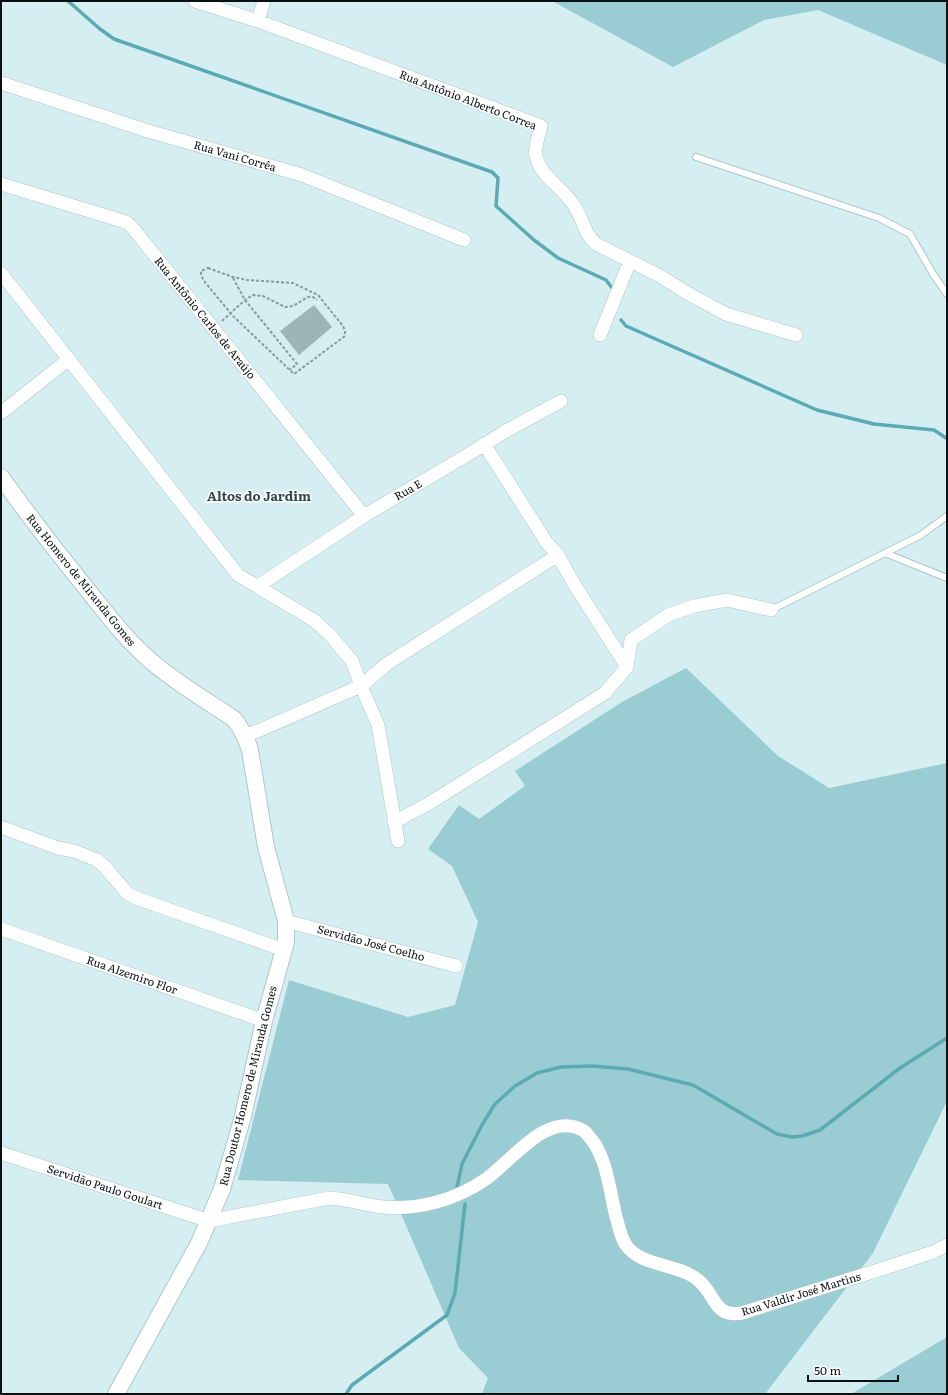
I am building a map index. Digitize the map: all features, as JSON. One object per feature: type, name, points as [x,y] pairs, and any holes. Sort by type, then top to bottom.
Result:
[{"type":"street","name":"Rua Antônio Alberto Correa","points":[[195,1],[258,22],[541,126],[536,155],[539,164],[546,175],[566,194],[576,207],[584,229],[596,244],[660,276],[692,296],[726,314],[796,335]]},
{"type":"street","points":[[258,22],[264,1]]},
{"type":"street","name":"Rua Vani Corrêa","points":[[1,83],[148,131],[302,175],[464,240]]},
{"type":"street","name":"Rua Antônio Carlos de Araújo","points":[[4,188],[126,222],[132,227],[364,516]]},
{"type":"street","points":[[600,335],[630,261]]},
{"type":"street","points":[[1,273],[238,575],[314,621],[331,636],[352,661],[378,725],[398,841]]},
{"type":"street","points":[[1,413],[69,359]]},
{"type":"street","name":"Rua E","points":[[258,586],[364,516],[484,444],[561,401]]},
{"type":"street","points":[[484,444],[547,543],[558,555],[574,584],[627,666]]},
{"type":"street","name":"Rua Homero de Miranda Gomes","points":[[1,477],[125,636],[152,662],[171,677],[234,719],[241,727],[246,736],[250,750],[266,847],[286,921]]},
{"type":"street","points":[[246,736],[361,686],[388,663],[558,555]]},
{"type":"street","points":[[394,822],[428,804],[605,693],[627,666],[631,640],[668,615],[694,606],[727,600],[771,610]]},
{"type":"street","points":[[1,827],[58,848],[74,851],[97,860],[106,867],[127,893],[136,898],[284,950]]},
{"type":"street","name":"Rua Doutor Homero de Miranda Gomes","points":[[116,1394],[199,1243],[222,1189],[243,1116],[264,1021],[284,950],[286,921]]},
{"type":"street","name":"Servidão José Coelho","points":[[286,921],[456,966]]},
{"type":"street","name":"Rua Alzemiro Flor","points":[[1,929],[264,1021]]},
{"type":"street","name":"Rua Valdir José Martins","points":[[209,1221],[329,1198],[397,1208],[431,1204],[450,1198],[480,1183],[541,1133],[549,1128],[561,1125],[574,1126],[586,1132],[602,1156],[620,1234],[627,1246],[636,1254],[649,1261],[682,1270],[696,1277],[704,1284],[721,1310],[726,1313],[742,1313],[888,1267],[933,1252],[947,1245]]},
{"type":"street","name":"Servidão Paulo Goulart","points":[[1,1153],[209,1221]]},
{"type":"lane","points":[[696,157],[879,218],[910,234],[933,274],[947,294]]},
{"type":"lane","points":[[771,610],[921,535],[947,516]]},
{"type":"lane","points":[[886,553],[947,578]]},
{"type":"path","points":[[208,268],[233,278],[293,283],[318,295],[343,326],[345,331],[344,336],[299,372],[294,374],[231,314],[204,281],[201,275],[202,271],[208,268]]},
{"type":"path","points":[[233,278],[245,300],[297,364],[290,370]]},
{"type":"path","points":[[213,329],[245,300],[253,295],[263,296],[285,307],[293,306],[308,298],[313,297],[317,300]]},
{"type":"shaded area","points":[[552,1],[947,1],[947,65],[818,10],[764,20],[673,67]]},
{"type":"shaded area","points":[[686,668],[778,756],[829,788],[947,763],[947,1101],[873,1253],[765,1394],[482,1394],[488,1378],[459,1348],[388,1184],[238,1180],[289,980],[408,1017],[455,1005],[478,922],[452,866],[428,849],[459,805],[479,819],[525,786],[515,771],[622,702]]},
{"type":"shaded area","points":[[947,1337],[947,1394],[851,1394]]},
{"type":"building","points":[[314,305],[332,327],[299,355],[280,331]]},
{"type":"waterway","points":[[68,1],[100,29],[114,39],[492,172],[498,178],[496,206],[534,240],[558,258],[606,280],[612,288]]},
{"type":"waterway","points":[[621,320],[626,326],[817,410],[874,424],[934,430],[946,438]]},
{"type":"waterway","points":[[457,1187],[462,1164],[482,1125],[495,1104],[515,1086],[537,1073],[561,1067],[592,1066],[628,1069],[693,1085],[777,1134],[792,1137],[802,1136],[820,1130],[900,1068],[947,1038]]},
{"type":"waterway","points":[[346,1394],[352,1385],[447,1315],[455,1293],[465,1204]]},
{"type":"district","name":"Altos do Jardim","points":[[259,496]]}]
